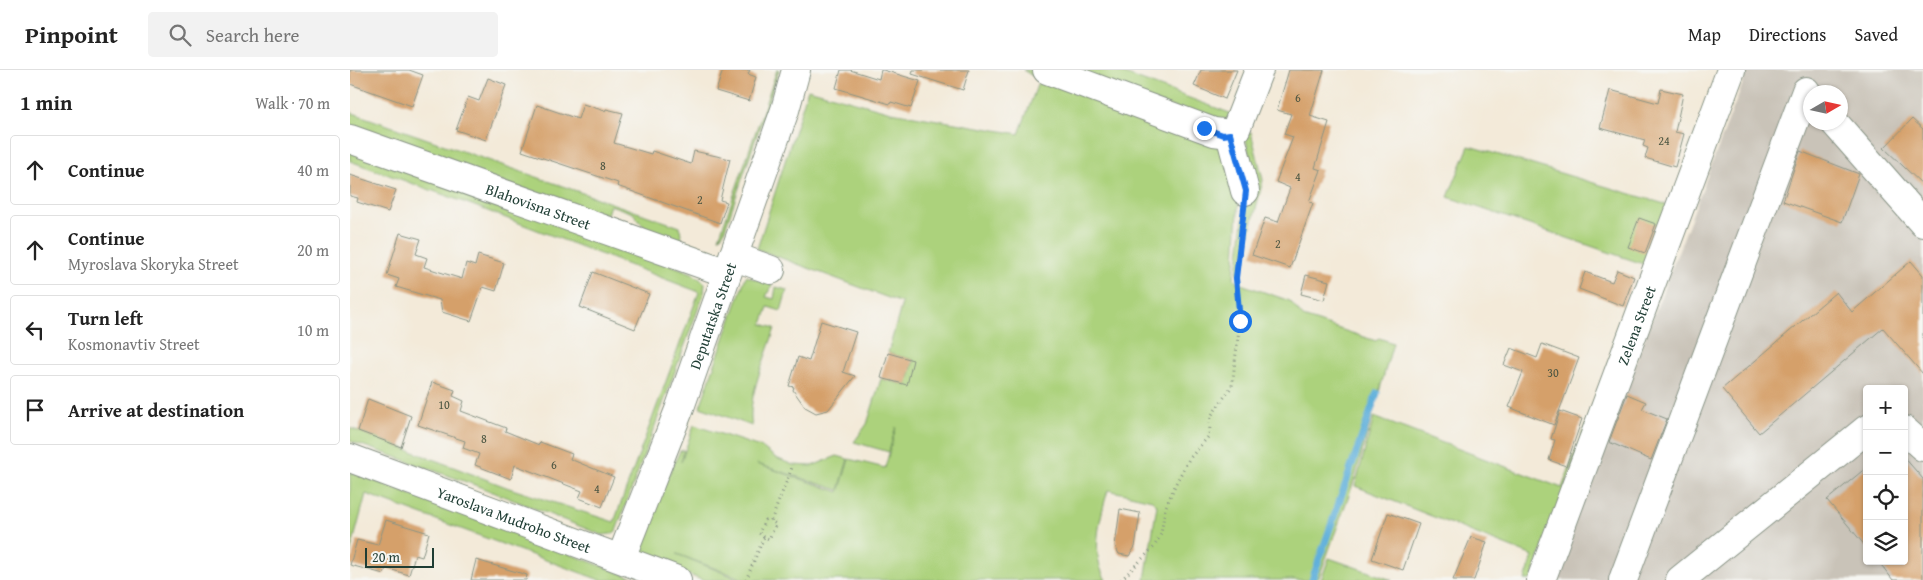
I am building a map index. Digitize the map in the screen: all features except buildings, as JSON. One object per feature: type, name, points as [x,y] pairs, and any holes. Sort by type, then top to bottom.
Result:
[{"type":"street","name":"Deputatska Street","points":[[621,558],[666,446],[785,110],[796,70]]},
{"type":"street","points":[[1047,70],[1214,132],[1230,134],[1236,129],[1259,70]]},
{"type":"street","name":"Zelena Street","points":[[1541,580],[1731,70]]},
{"type":"street","points":[[1623,580],[1803,104]]},
{"type":"street","points":[[1841,130],[1923,223]]},
{"type":"street","points":[[1230,134],[1246,191]]},
{"type":"street","name":"Blahovisna Street","points":[[350,139],[730,265],[771,270]]},
{"type":"street","points":[[1680,580],[1863,433]]},
{"type":"street","points":[[1908,434],[1923,447]]},
{"type":"street","name":"Yaroslava Mudroho Street","points":[[350,458],[677,580]]},
{"type":"path","points":[[1121,580],[1154,547],[1160,534],[1165,509],[1176,483],[1189,460],[1209,436],[1211,416],[1232,386],[1238,350],[1240,321],[1236,278],[1246,191]]},
{"type":"path","points":[[771,521],[793,465]]},
{"type":"path","points":[[765,520],[776,524],[769,539],[764,537],[759,533],[765,520]]},
{"type":"path","points":[[746,580],[764,537]]},
{"type":"shaded area","points":[[1748,70],[1923,70],[1923,580],[1552,580]]},
{"type":"green space","points":[[777,70],[779,70],[724,232],[719,238]]},
{"type":"green space","points":[[1023,70],[1034,70],[1208,139],[1224,152],[1239,195],[1234,278],[1238,283],[1290,301],[1303,317],[1376,341],[1379,338],[1393,343],[1353,484],[1318,580],[1145,580],[1157,505],[1152,500],[1108,490],[1102,512],[1097,547],[1101,570],[1106,580],[746,580],[677,554],[741,580],[702,580],[644,557],[639,544],[643,528],[680,451],[684,450],[681,462],[694,425],[763,448],[776,458],[793,465],[812,466],[837,456],[848,459],[839,490],[757,464],[839,492],[849,459],[885,468],[896,427],[889,452],[854,442],[867,424],[881,379],[907,385],[914,360],[888,353],[902,303],[757,249],[808,89],[891,112],[1019,134],[1039,80]]},
{"type":"green space","points":[[1063,70],[1114,70],[1235,115],[1220,123]]},
{"type":"green space","points":[[350,112],[680,227],[682,244],[649,233],[633,213],[610,205],[607,214],[603,216],[350,131]]},
{"type":"green space","points":[[1251,132],[1263,180],[1239,276],[1237,272],[1244,213],[1256,184],[1246,140]]},
{"type":"green space","points":[[350,145],[692,273],[705,283],[704,293],[616,531],[611,534],[602,535],[475,485],[350,441],[350,428],[509,488],[614,522],[699,292],[472,205],[350,161]]},
{"type":"green space","points":[[1469,146],[1668,205],[1531,580],[1525,580],[1533,556],[1355,486],[1374,417],[1562,488],[1646,265],[1448,197]]},
{"type":"green space","points":[[746,276],[772,285],[766,297],[774,299],[776,287],[787,290],[781,311],[768,307],[762,324],[775,328],[758,377],[752,403],[752,426],[700,407]]},
{"type":"green space","points":[[350,472],[639,580],[600,580],[366,494],[350,554]]},
{"type":"green space","points":[[1329,558],[1392,580],[1321,580]]},
{"type":"waterway","points":[[1312,580],[1377,393]]},
{"type":"route","points":[[1204,128],[1223,135],[1230,134],[1246,191],[1242,212],[1236,278],[1240,321]]}]
